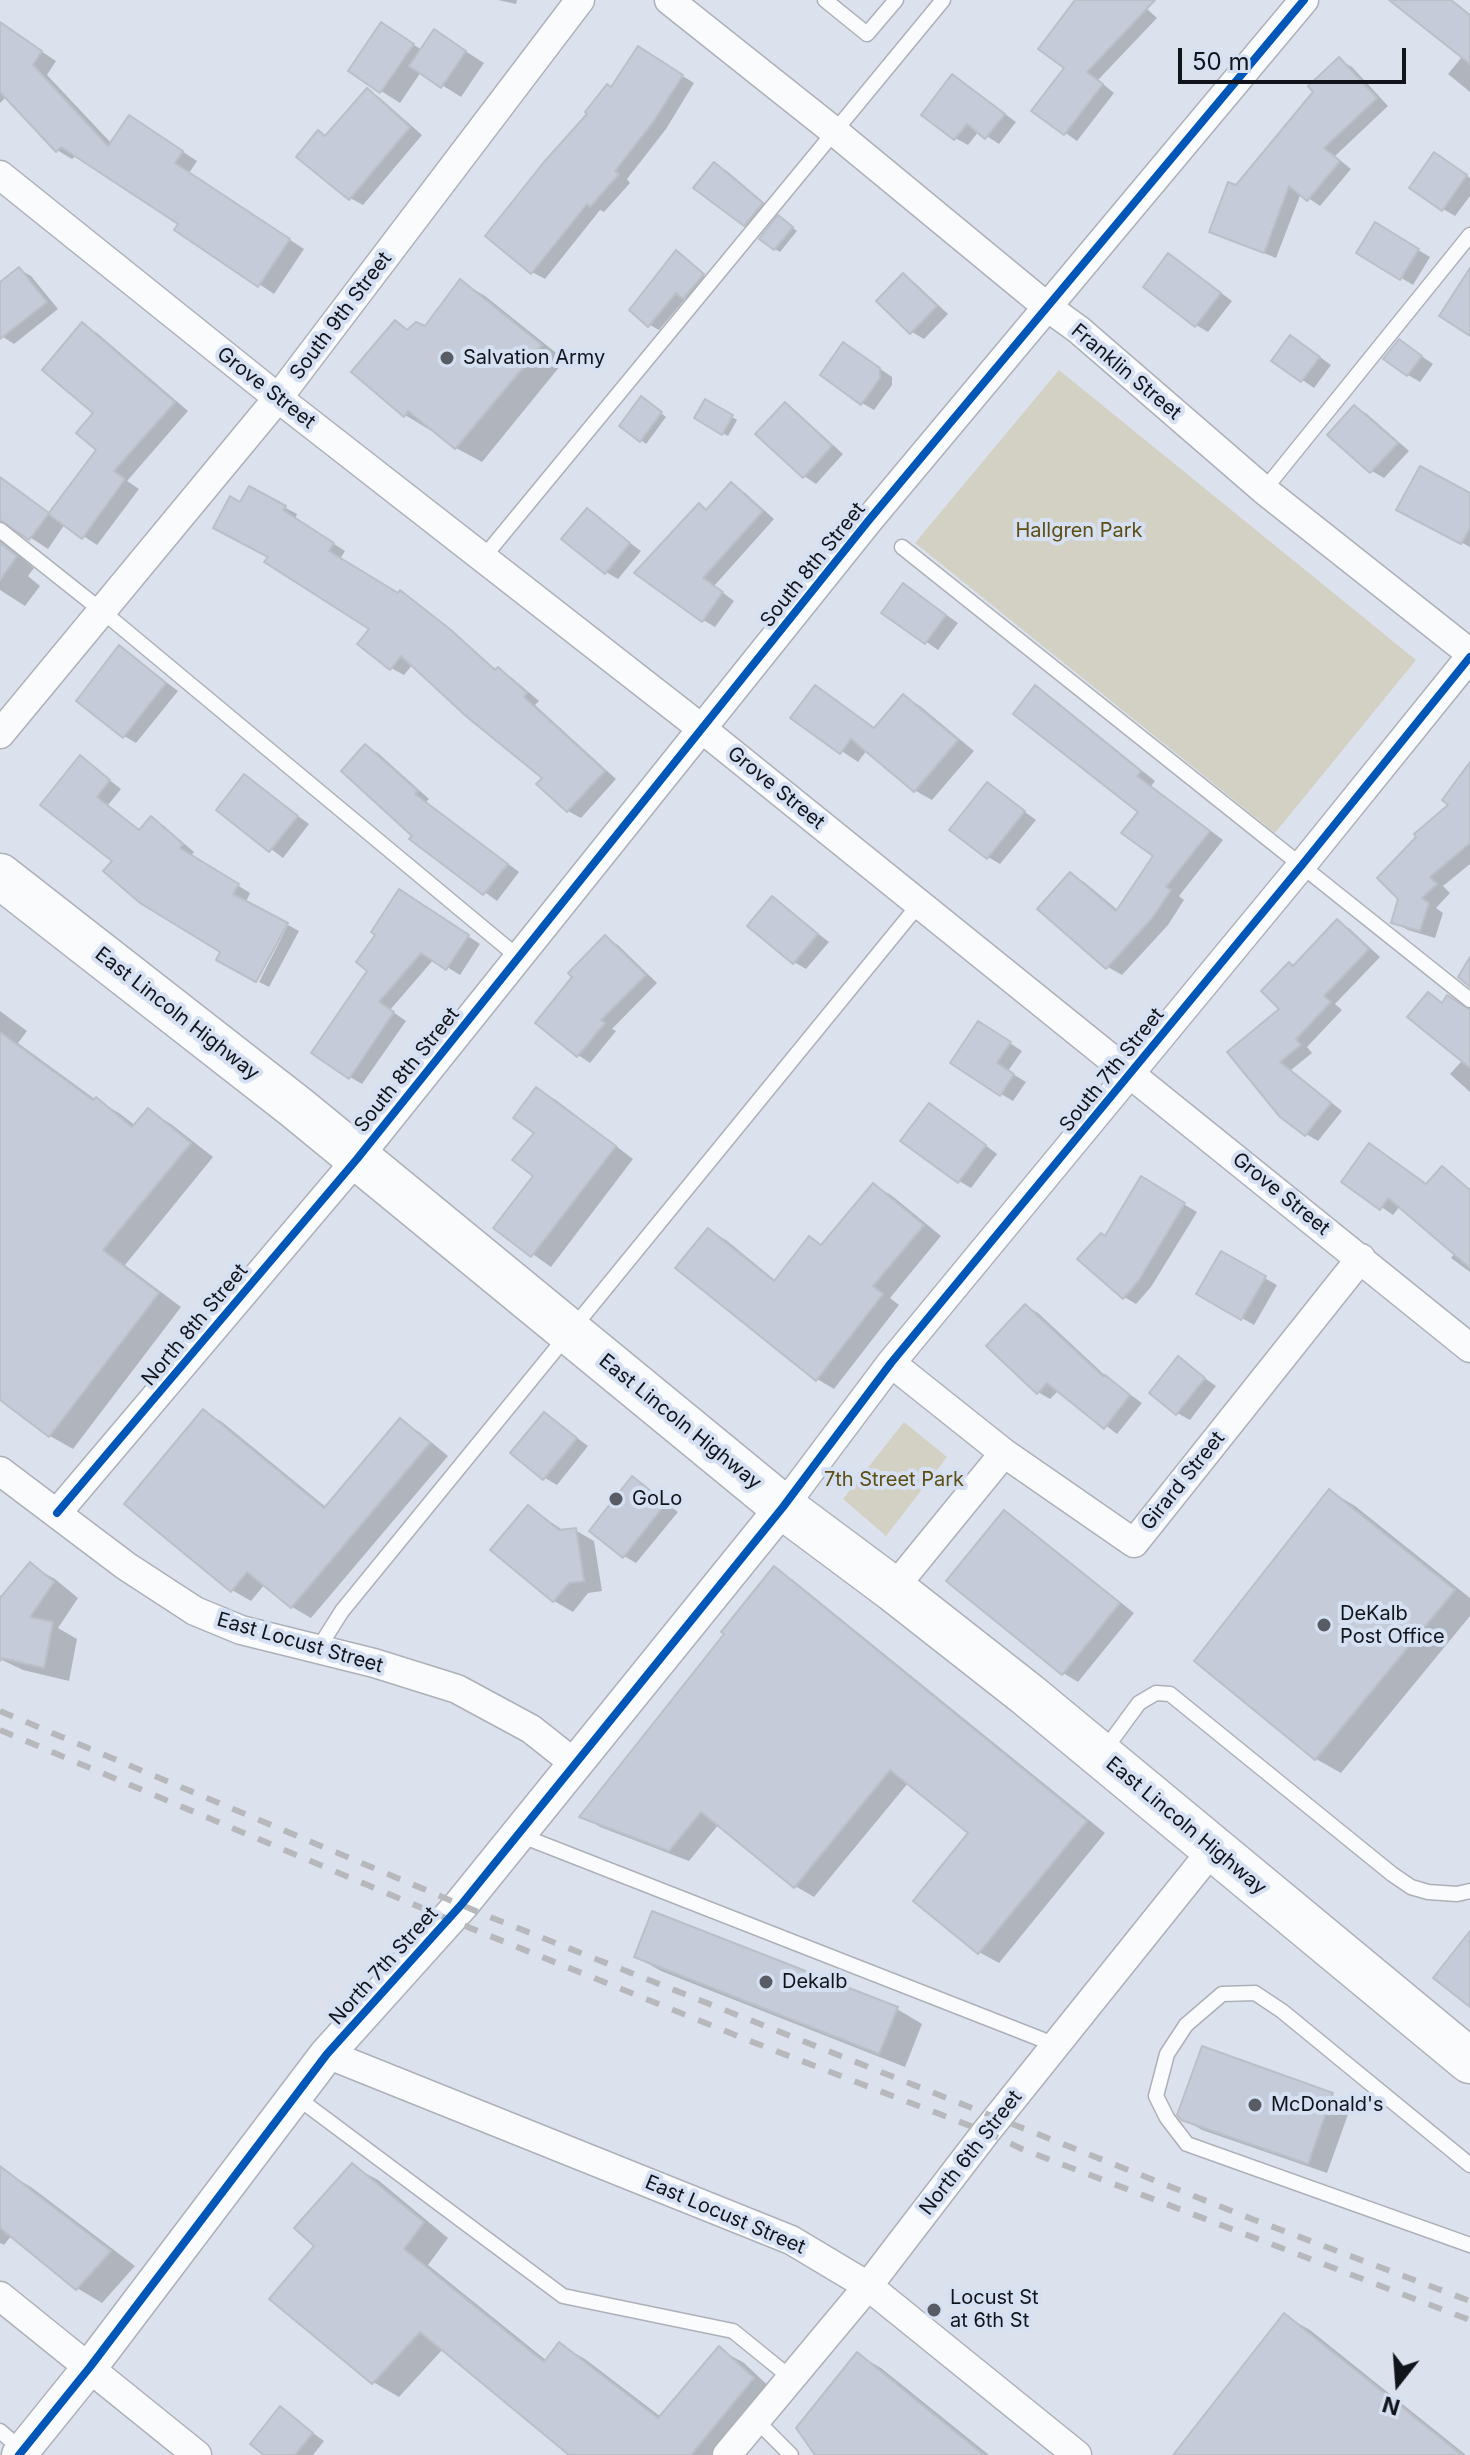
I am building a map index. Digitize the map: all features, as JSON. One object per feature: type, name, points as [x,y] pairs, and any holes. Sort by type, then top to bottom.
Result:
[{"type":"main road","name":"East Lincoln Highway","points":[[0,876],[297,1108],[783,1507],[893,1589],[1101,1756],[1470,2061]]},
{"type":"street","name":"South 9th Street","points":[[0,734],[278,398],[580,0]]},
{"type":"street","name":"Franklin Street","points":[[669,0],[1079,330],[1264,490],[1470,655]]},
{"type":"street","name":"South 8th Street","points":[[357,1159],[701,728],[1046,306],[1304,0]]},
{"type":"street","name":"Grove Street","points":[[0,175],[278,398],[701,728],[1470,1348]]},
{"type":"street","name":"South 7th Street","points":[[783,1507],[891,1363],[1302,865],[1470,655]]},
{"type":"street","name":"North 8th Street","points":[[57,1513],[357,1159]]},
{"type":"street","name":"Girard Street","points":[[891,1363],[1004,1453],[1134,1543],[1361,1258]]},
{"type":"street","points":[[893,1589],[1004,1453]]},
{"type":"street","name":"East Locust Street","points":[[0,1471],[126,1566],[195,1611],[241,1630],[457,1689],[531,1729],[574,1763]]},
{"type":"street","name":"North 7th Street","points":[[14,2445],[90,2367],[327,2054],[461,1905],[783,1507]]},
{"type":"street","name":"North 6th Street","points":[[727,2455],[868,2286],[1213,1849]]},
{"type":"street","name":"East Locust Street","points":[[327,2054],[769,2230],[803,2247],[868,2286],[1077,2455]]},
{"type":"street","points":[[0,2296],[197,2455]]},
{"type":"lane","points":[[825,0],[867,34],[896,0]]},
{"type":"lane","points":[[483,558],[943,0]]},
{"type":"lane","points":[[1264,490],[1470,235]]},
{"type":"lane","points":[[0,530],[518,957]]},
{"type":"lane","points":[[902,547],[1470,1000]]},
{"type":"lane","points":[[318,1649],[342,1611],[920,903]]},
{"type":"lane","points":[[1101,1756],[1139,1703],[1156,1693],[1170,1694],[1411,1887],[1457,1894],[1470,1891]]},
{"type":"lane","points":[[517,1834],[1056,2045]]},
{"type":"lane","points":[[1470,2165],[1282,2011],[1255,1993],[1222,1994],[1186,2025],[1167,2054],[1156,2096],[1167,2118],[1187,2144],[1470,2245]]},
{"type":"lane","points":[[295,2096],[563,2296],[733,2331],[791,2378]]},
{"type":"lane","points":[[756,2420],[791,2455]]},
{"type":"green space","name":"Hallgren Park","points":[[1059,370],[1416,660],[1275,833],[915,543]]},
{"type":"green space","name":"7th Street Park","points":[[904,1422],[947,1457],[886,1536],[843,1499]]},
{"type":"building","points":[[1075,0],[1155,0],[1087,72],[1103,84],[1064,135],[1031,111],[1064,68],[1038,49]]},
{"type":"building","points":[[1389,0],[1451,0],[1470,15],[1470,64]]},
{"type":"building","points":[[0,22],[42,51],[33,65],[108,146],[129,115],[183,151],[175,163],[290,239],[258,287],[174,230],[178,224],[61,147],[56,152],[0,92]]},
{"type":"building","points":[[381,22],[414,44],[380,93],[348,71]]},
{"type":"building","points":[[434,29],[466,51],[441,88],[409,66]]},
{"type":"building","points":[[638,46],[683,75],[653,122],[615,171],[619,174],[590,207],[587,204],[531,274],[485,236],[587,114],[585,112],[607,84],[611,87]]},
{"type":"building","points":[[1339,57],[1377,98],[1324,148],[1340,161],[1307,201],[1289,186],[1264,253],[1209,232],[1228,182],[1236,185],[1313,92],[1308,86]]},
{"type":"building","points":[[952,74],[1005,114],[985,139],[967,124],[954,140],[921,115]]},
{"type":"building","points":[[367,88],[410,127],[349,200],[296,157],[318,130],[325,136]]},
{"type":"building","points":[[1434,152],[1467,175],[1442,211],[1409,188]]},
{"type":"building","points":[[714,162],[763,203],[744,226],[693,188]]},
{"type":"building","points":[[778,215],[793,227],[774,250],[759,239]]},
{"type":"building","points":[[1375,222],[1419,249],[1400,280],[1356,253]]},
{"type":"building","points":[[676,250],[704,274],[683,299],[676,293],[648,327],[629,310]]},
{"type":"building","points":[[1168,253],[1221,293],[1195,327],[1143,287]]},
{"type":"building","points":[[19,267],[47,302],[0,339],[0,282]]},
{"type":"building","points":[[1470,268],[1470,336],[1439,316]]},
{"type":"building","points":[[903,273],[937,306],[910,334],[876,301]]},
{"type":"building","name":"Salvation Army","points":[[460,279],[542,345],[455,449],[408,411],[404,417],[351,372],[395,320],[407,330],[416,322],[425,326]]},
{"type":"building","points":[[82,322],[175,402],[114,471],[125,479],[82,539],[48,514],[96,450],[76,433],[93,413],[42,370]]},
{"type":"building","points":[[1290,335],[1320,357],[1301,382],[1271,361]]},
{"type":"building","points":[[1399,339],[1422,356],[1407,376],[1383,359]]},
{"type":"building","points":[[843,342],[880,368],[880,378],[861,405],[820,375]]},
{"type":"building","points":[[641,396],[662,412],[640,442],[619,426]]},
{"type":"building","points":[[705,399],[733,415],[722,435],[694,418]]},
{"type":"building","points":[[785,402],[832,446],[803,478],[755,434]]},
{"type":"building","points":[[1354,405],[1398,443],[1370,473],[1327,435]]},
{"type":"building","points":[[1420,466],[1470,493],[1470,528],[1461,544],[1396,510]]},
{"type":"building","points":[[0,477],[49,513],[29,540],[0,520]]},
{"type":"building","points":[[731,482],[763,511],[703,578],[723,592],[702,622],[634,573],[699,503],[706,510]]},
{"type":"building","points":[[249,486],[286,506],[283,510],[334,543],[329,551],[398,593],[400,590],[495,670],[498,667],[527,693],[524,697],[605,771],[567,812],[536,784],[542,778],[467,717],[401,656],[390,670],[357,644],[369,629],[264,562],[268,557],[213,528],[230,496],[240,502]]},
{"type":"building","points":[[587,508],[630,543],[605,574],[561,539]]},
{"type":"building","points":[[0,543],[17,556],[0,580]]},
{"type":"building","points":[[903,583],[946,615],[925,644],[881,613]]},
{"type":"building","points":[[119,645],[166,683],[123,738],[76,701]]},
{"type":"building","points":[[815,685],[874,728],[903,694],[958,740],[914,792],[851,739],[840,754],[790,718]]},
{"type":"building","points":[[1035,685],[1141,771],[1137,776],[1210,831],[1166,887],[1171,890],[1153,917],[1106,969],[1037,909],[1070,872],[1116,911],[1153,856],[1121,833],[1138,812],[1013,714]]},
{"type":"building","points":[[365,744],[418,791],[415,794],[508,864],[483,895],[409,839],[412,836],[341,771]]},
{"type":"building","points":[[80,755],[110,780],[97,797],[139,830],[151,816],[183,844],[180,848],[239,884],[233,894],[288,923],[256,982],[216,960],[220,952],[140,903],[103,871],[112,861],[40,805]]},
{"type":"building","points":[[1470,762],[1470,843],[1430,877],[1437,884],[1422,898],[1429,903],[1420,931],[1391,923],[1398,899],[1377,878],[1416,837],[1414,834],[1448,805],[1442,800]]},
{"type":"building","points":[[244,774],[298,816],[269,852],[216,810]]},
{"type":"building","points":[[987,782],[1025,811],[987,859],[949,830]]},
{"type":"building","points":[[399,889],[469,935],[446,970],[421,953],[379,1002],[394,1012],[349,1079],[311,1053],[367,971],[356,962],[375,935],[371,932]]},
{"type":"building","points":[[772,896],[818,934],[793,964],[747,926]]},
{"type":"building","points":[[1337,919],[1369,949],[1324,996],[1331,1002],[1296,1039],[1301,1045],[1280,1062],[1331,1103],[1305,1136],[1280,1117],[1227,1052],[1279,1009],[1261,991],[1289,962],[1293,966]]},
{"type":"building","points":[[605,935],[646,975],[601,1020],[605,1023],[577,1057],[535,1023],[572,977],[568,973]]},
{"type":"building","points":[[1470,957],[1470,987],[1458,977]]},
{"type":"building","points":[[1428,992],[1442,1003],[1447,995],[1470,1010],[1470,1068],[1407,1017]]},
{"type":"building","points":[[978,1021],[1011,1042],[997,1063],[1014,1074],[1000,1096],[950,1063]]},
{"type":"building","points":[[0,1032],[93,1100],[96,1097],[132,1127],[148,1108],[191,1143],[103,1250],[159,1293],[49,1437],[0,1400]]},
{"type":"building","points":[[536,1087],[616,1146],[531,1257],[493,1228],[533,1176],[512,1160],[534,1133],[513,1118]]},
{"type":"building","points":[[929,1103],[986,1145],[958,1183],[900,1141]]},
{"type":"building","points":[[1369,1143],[1426,1184],[1442,1166],[1470,1190],[1470,1268],[1388,1198],[1380,1210],[1341,1182]]},
{"type":"building","points":[[1141,1176],[1185,1203],[1139,1280],[1123,1299],[1077,1259],[1101,1233],[1105,1236]]},
{"type":"building","points":[[873,1183],[924,1225],[873,1286],[883,1294],[816,1381],[675,1268],[708,1228],[774,1281],[809,1236],[821,1245]]},
{"type":"building","points":[[1221,1251],[1266,1276],[1241,1320],[1196,1294]]},
{"type":"building","points":[[1025,1304],[1104,1377],[1130,1395],[1104,1429],[1047,1383],[1037,1394],[986,1346]]},
{"type":"building","points":[[1178,1356],[1205,1378],[1176,1415],[1149,1393]]},
{"type":"building","points":[[203,1409],[324,1508],[400,1418],[430,1443],[291,1608],[247,1572],[231,1592],[124,1504]]},
{"type":"building","points":[[544,1412],[577,1438],[543,1480],[510,1453]]},
{"type":"building","points":[[632,1476],[666,1503],[623,1558],[589,1531]]},
{"type":"building","name":"DeKalb Post Office","points":[[1329,1489],[1455,1590],[1315,1760],[1194,1661]]},
{"type":"building","points":[[528,1505],[559,1530],[576,1528],[584,1581],[569,1583],[553,1602],[490,1550]]},
{"type":"building","points":[[1004,1510],[1120,1603],[1062,1675],[946,1581]]},
{"type":"building","points":[[30,1562],[54,1582],[30,1617],[53,1622],[44,1668],[2,1658],[0,1661],[0,1598]]},
{"type":"building","points":[[774,1566],[1087,1821],[978,1954],[913,1901],[968,1833],[890,1770],[794,1888],[701,1812],[669,1851],[579,1817]]},
{"type":"building","name":"Dekalb","points":[[652,1911],[898,2007],[879,2054],[634,1957]]},
{"type":"building","points":[[1470,1931],[1470,2007],[1433,1978]]},
{"type":"building","name":"McDonald's","points":[[1202,2046],[1333,2093],[1308,2164],[1181,2120],[1177,2115]]},
{"type":"building","points":[[352,2163],[424,2222],[404,2249],[544,2362],[559,2342],[658,2418],[719,2346],[754,2378],[691,2455],[569,2455],[420,2332],[372,2384],[269,2299],[314,2246],[294,2228]]},
{"type":"building","points":[[0,2166],[111,2251],[76,2290],[0,2228]]},
{"type":"building","points":[[1284,2313],[1462,2455],[1173,2455]]},
{"type":"building","points":[[857,2352],[984,2455],[815,2455],[796,2428]]},
{"type":"building","points":[[280,2406],[313,2433],[295,2455],[264,2455],[250,2444]]},
{"type":"railway","points":[[0,1711],[490,1917],[1252,2219],[1470,2301]]},
{"type":"railway","points":[[0,1730],[448,1919],[750,2041],[986,2132],[1022,2149],[1470,2320]]},
{"type":"cycle path","points":[[57,1513],[357,1159],[869,520],[1304,0]]},
{"type":"cycle path","points":[[19,2455],[90,2367],[327,2054],[461,1905],[783,1507],[891,1363],[1470,657]]},
{"type":"place","name":"Salvation Army","points":[[447,358]]},
{"type":"place","name":"GoLo","points":[[616,1499]]},
{"type":"place","name":"DeKalb Post Office","points":[[1324,1625]]},
{"type":"place","name":"Dekalb","points":[[766,1982]]},
{"type":"place","name":"McDonald's","points":[[1255,2105]]},
{"type":"place","name":"Locust St at 6th St","points":[[934,2310]]}]
